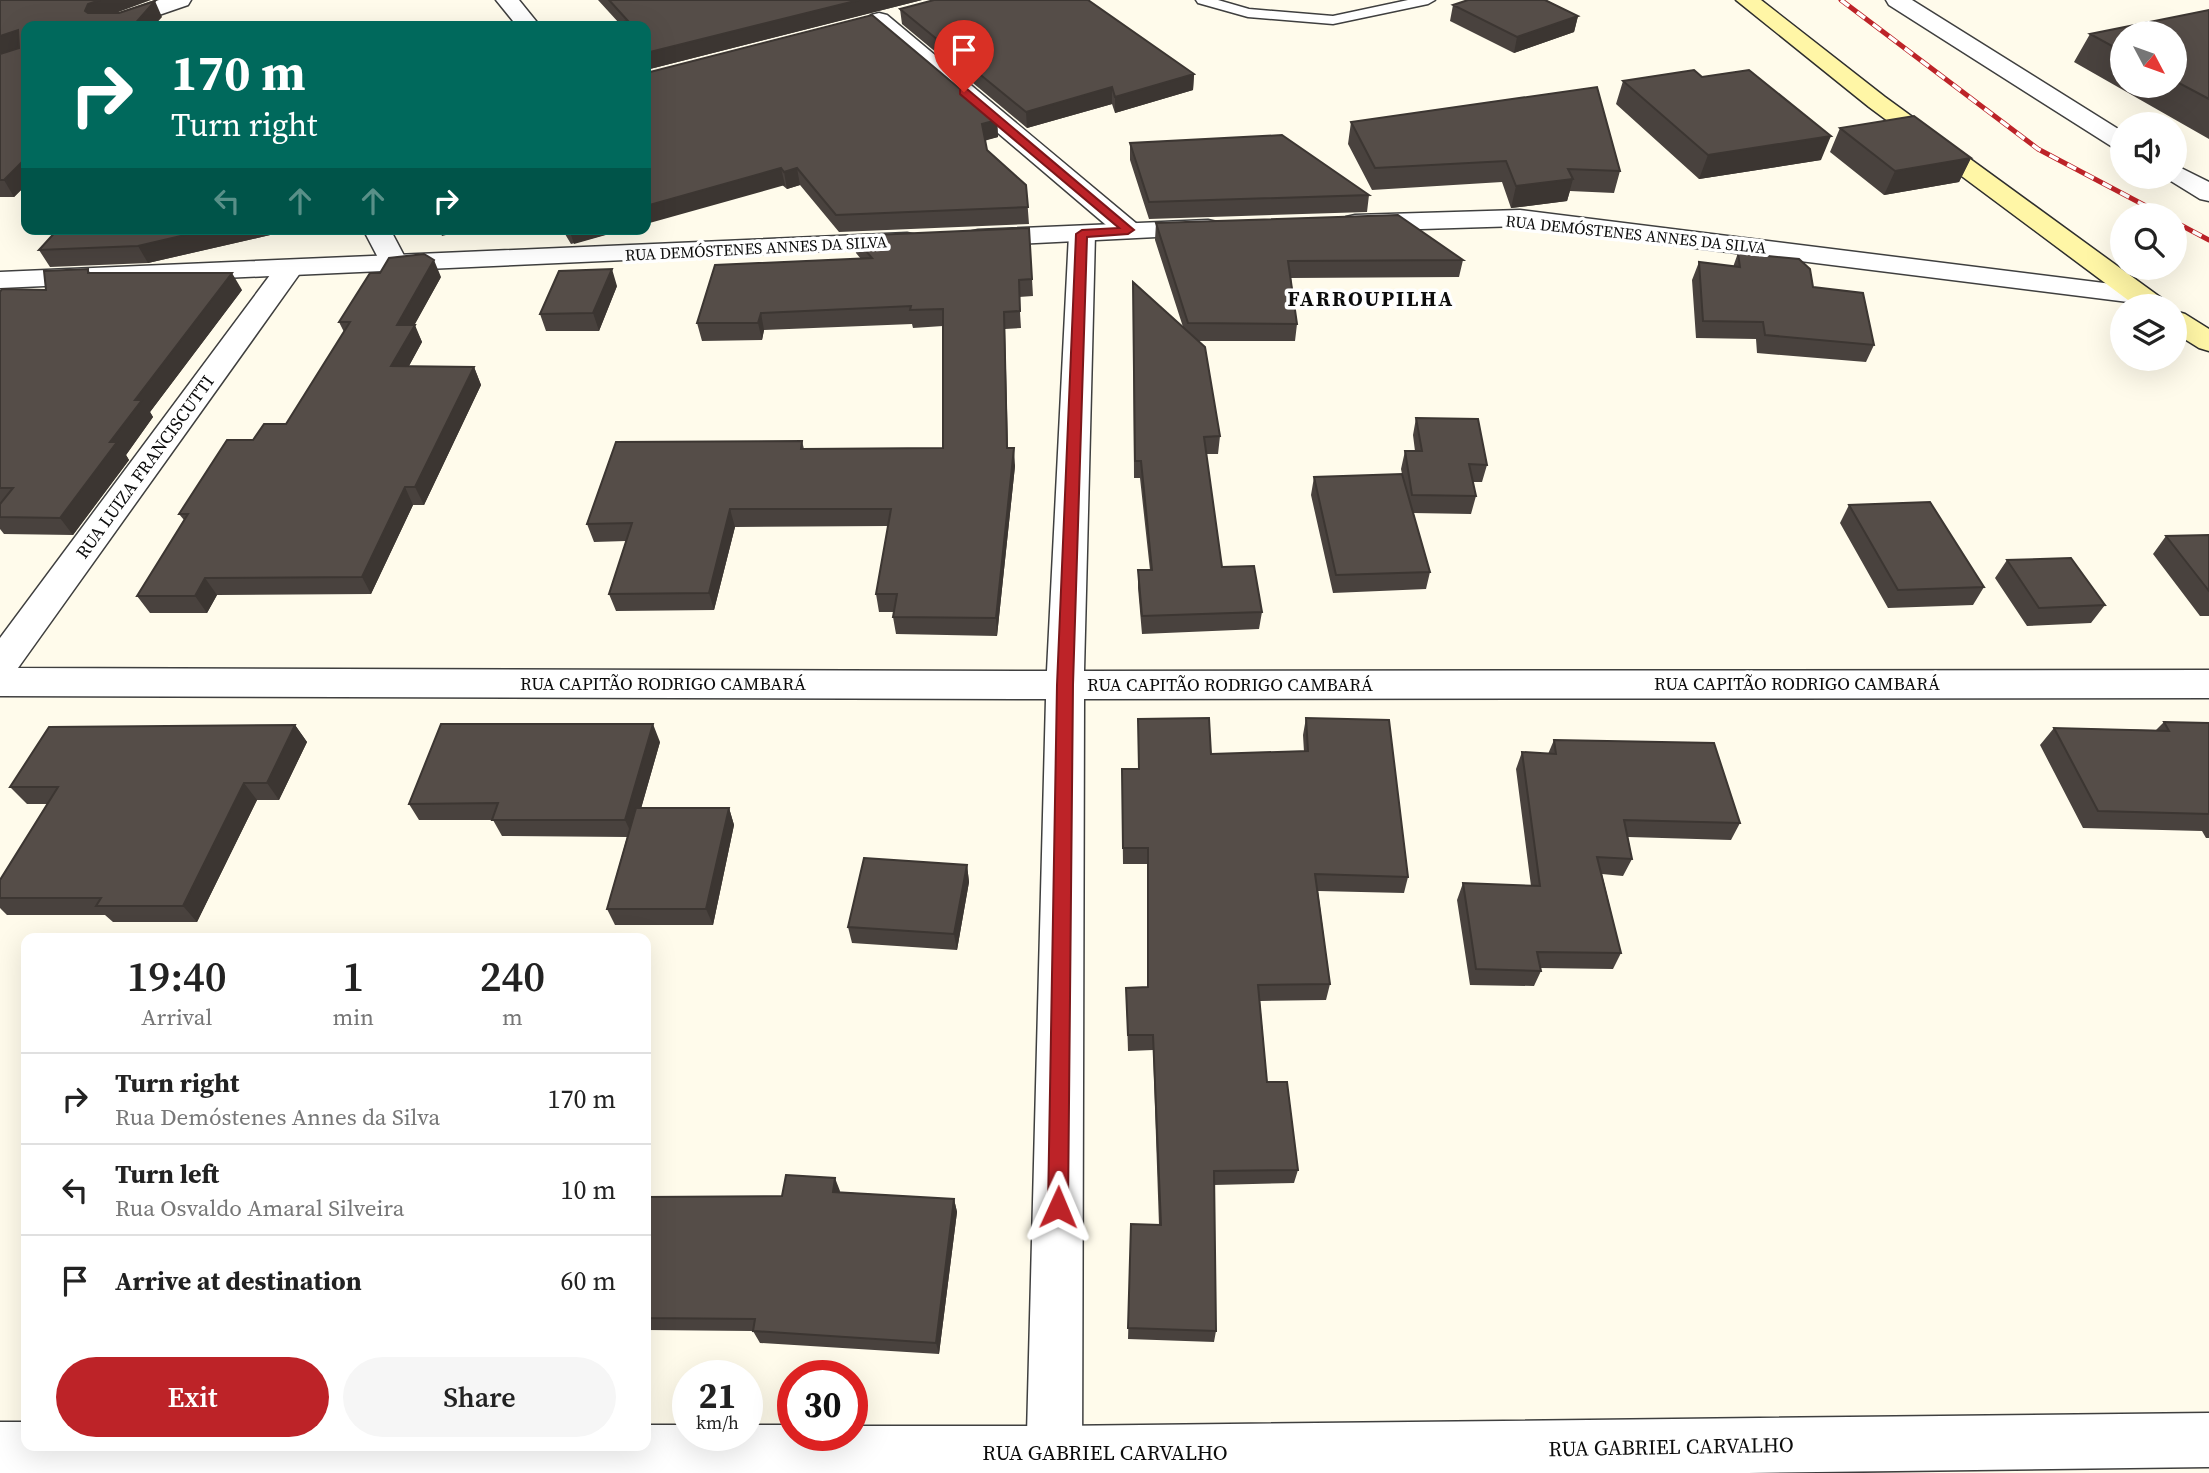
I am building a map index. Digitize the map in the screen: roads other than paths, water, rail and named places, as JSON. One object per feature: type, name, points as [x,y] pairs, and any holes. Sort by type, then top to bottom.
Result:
[{"type":"main road","points":[[1747,0],[1877,102],[2136,294]]},
{"type":"main road","points":[[2187,328],[2209,342]]},
{"type":"street","points":[[121,21],[180,0]]},
{"type":"street","points":[[507,0],[525,21]]},
{"type":"street","points":[[1897,0],[2110,135]]},
{"type":"street","points":[[853,27],[906,13]]},
{"type":"street","points":[[879,20],[1128,230]]},
{"type":"street","points":[[2187,180],[2209,193]]},
{"type":"street","name":"RUA DEMÓSTENES ANNES DA SILVA","points":[[1324,224],[1520,218],[2110,296]]},
{"type":"street","points":[[958,239],[1240,227]]},
{"type":"street","points":[[1054,1464],[1065,685],[1082,234]]},
{"type":"street","points":[[379,235],[395,265]]},
{"type":"street","name":"RUA DEMÓSTENES ANNES DA SILVA","points":[[0,280],[931,240]]},
{"type":"street","name":"RUA LUIZA FRANCISCUTTI","points":[[0,665],[289,269]]},
{"type":"street","name":"RUA CAPITÃO RODRIGO CAMBARÁ","points":[[0,682],[2209,684]]},
{"type":"street","name":"RUA GABRIEL CARVALHO","points":[[141,1451],[1054,1464],[2209,1440]]},
{"type":"street","name":"RUA GABRIEL CARVALHO","points":[[0,1449],[21,1449]]},
{"type":"lane","points":[[1203,0],[1248,13],[1333,20],[1428,0]]},
{"type":"railway","points":[[1841,0],[2038,149],[2140,203]]},
{"type":"railway","points":[[2187,228],[2209,240]]},
{"type":"district","name":"FARROUPILHA","points":[[1371,299]]}]
